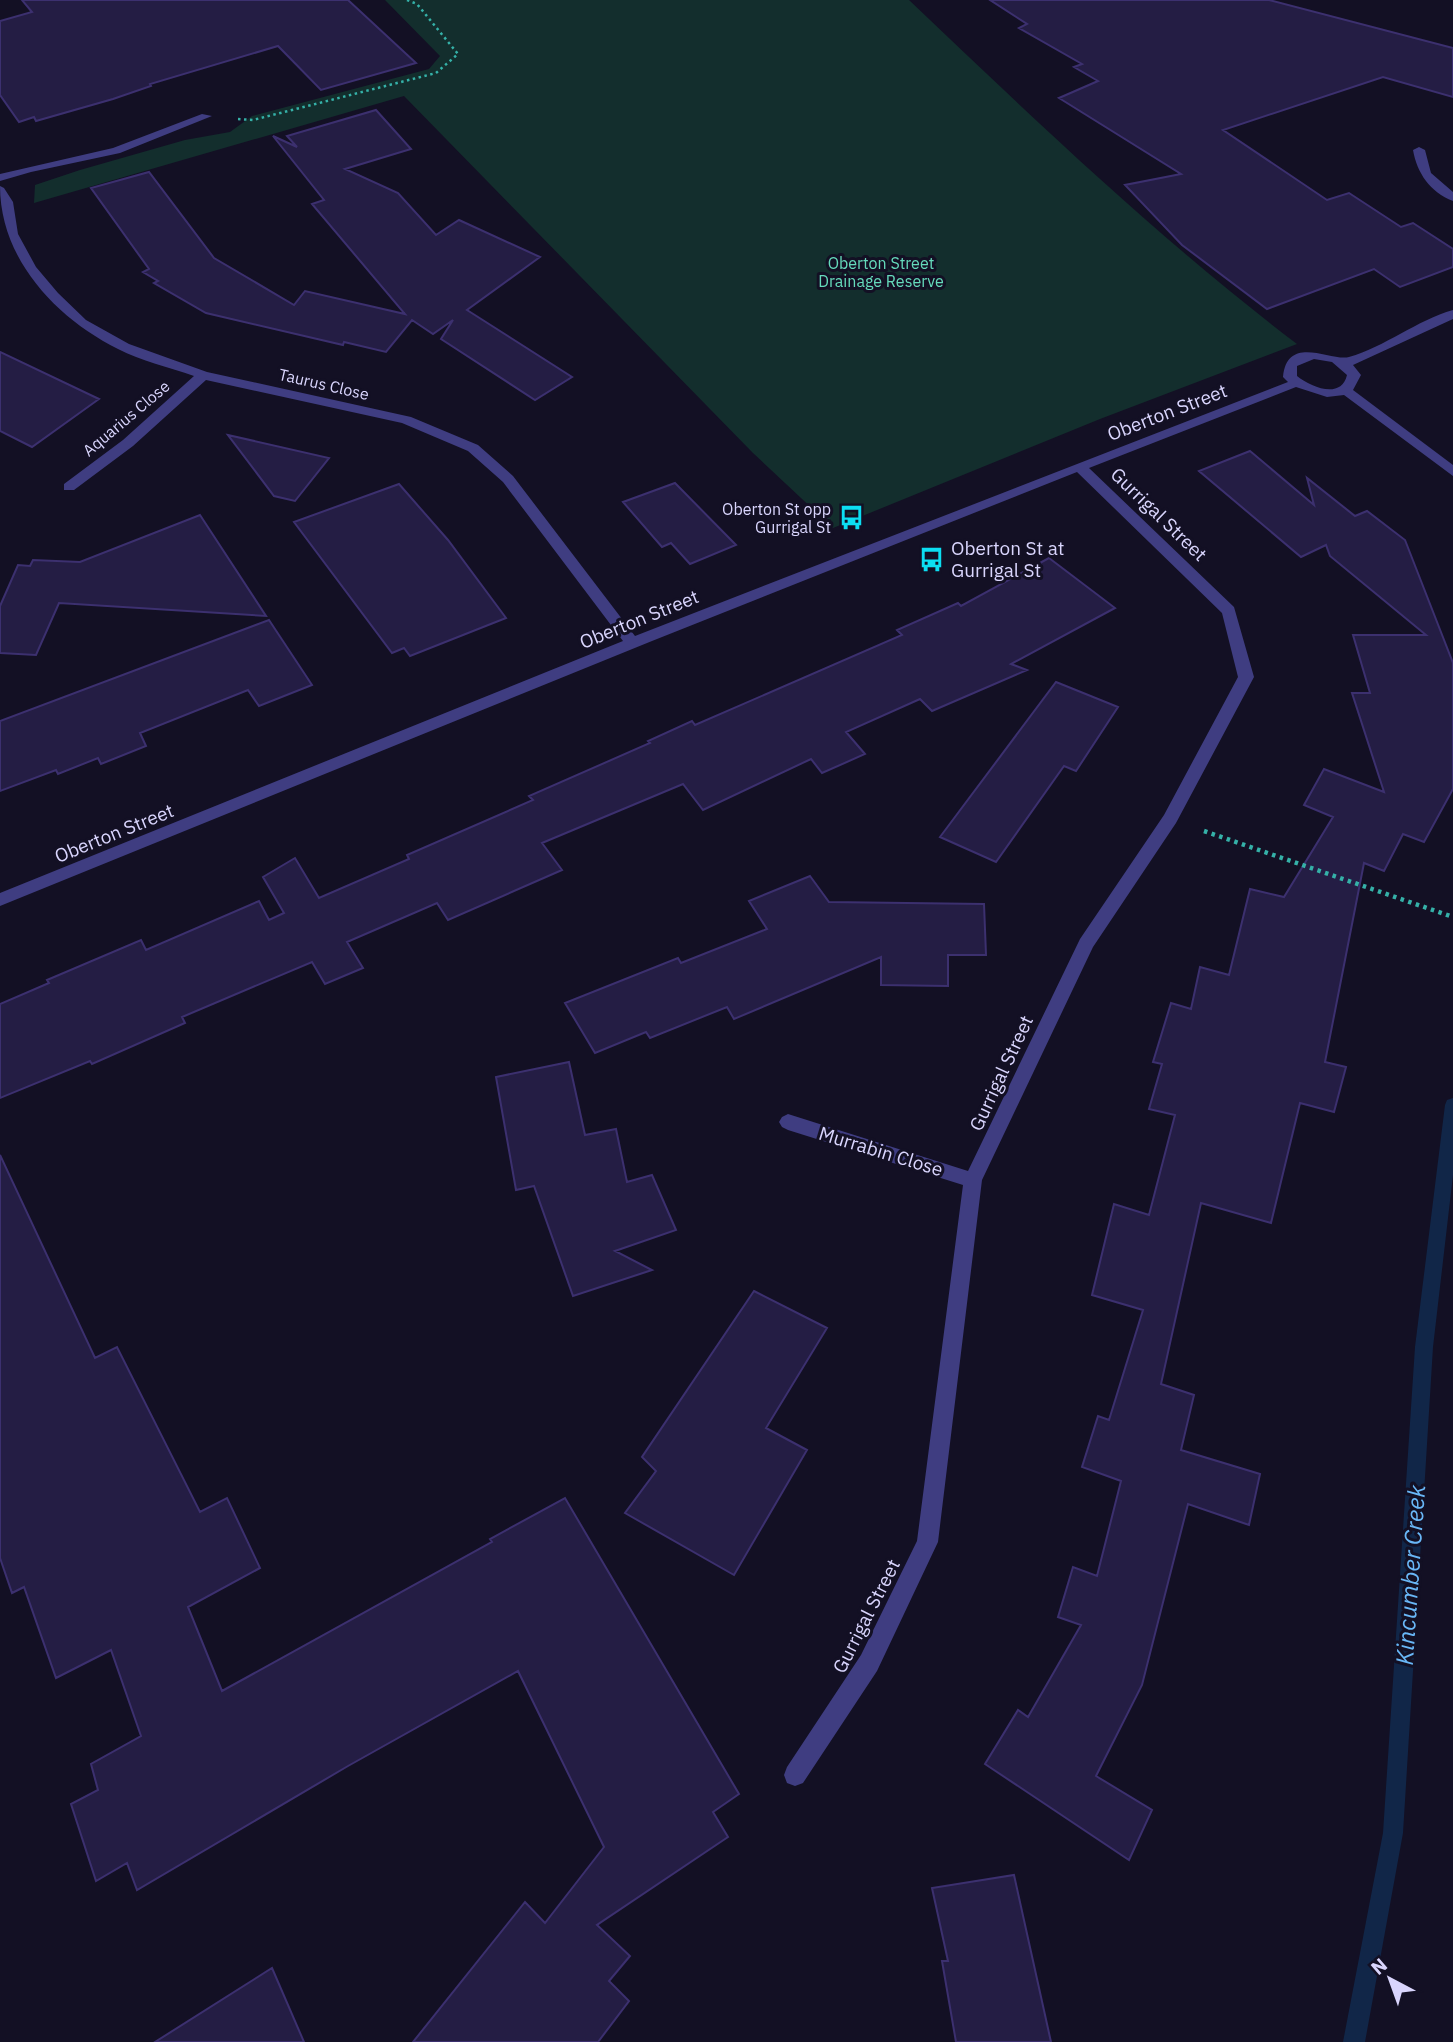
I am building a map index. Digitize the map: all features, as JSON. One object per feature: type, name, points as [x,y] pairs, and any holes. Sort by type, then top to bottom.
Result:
[{"type":"street","points":[[0,178],[116,150],[206,116]]},
{"type":"street","points":[[1419,150],[1421,168],[1434,185],[1453,197]]},
{"type":"street","name":"Taurus Close","points":[[0,190],[7,202],[12,234],[31,268],[54,296],[82,323],[124,347],[203,375],[406,420],[473,448],[508,479],[632,642]]},
{"type":"street","points":[[1345,364],[1453,314]]},
{"type":"street","points":[[1305,356],[1326,356],[1345,364],[1354,375],[1354,381],[1345,390],[1336,393],[1315,392],[1296,383],[1290,377],[1291,365],[1305,356]]},
{"type":"street","name":"Aquarius Close","points":[[69,487],[128,443],[203,375]]},
{"type":"street","name":"Oberton Street","points":[[0,900],[632,642],[1296,383]]},
{"type":"street","points":[[1345,390],[1453,472]]},
{"type":"street","name":"Gurrigal Street","points":[[795,1775],[869,1663],[927,1542],[973,1180],[1086,944],[1170,819],[1246,677],[1229,611],[1079,466]]},
{"type":"street","name":"Murrabin Close","points":[[788,1122],[973,1180]]},
{"type":"path","points":[[206,116],[253,120],[436,73],[458,54],[417,4],[407,0]]},
{"type":"path","points":[[1170,819],[1453,917]]},
{"type":"green space","name":"Oberton Street Drainage Reserve","points":[[385,0],[909,0],[1147,220],[1297,344],[1100,419],[833,528],[753,453],[404,96],[34,203],[35,185],[185,140],[230,132],[252,116],[429,69],[440,56]]},
{"type":"building","points":[[22,0],[348,0],[416,63],[321,90],[278,46],[150,84],[151,86],[113,99],[36,121],[34,117],[19,122],[0,95],[0,21],[32,12]]},
{"type":"building","points":[[990,0],[1269,0],[1453,48],[1453,97],[1383,77],[1223,130],[1327,200],[1349,193],[1401,227],[1413,223],[1453,249],[1453,267],[1400,287],[1374,269],[1267,309],[1182,245],[1125,185],[1181,174],[1059,98],[1098,81],[1074,67],[1082,64],[1019,28],[1027,24]]},
{"type":"building","points":[[376,110],[411,149],[345,169],[398,193],[436,235],[459,220],[540,257],[467,310],[572,377],[535,400],[441,339],[453,320],[433,334],[412,320],[386,352],[344,342],[343,345],[206,313],[154,283],[158,281],[143,272],[149,269],[91,188],[149,172],[214,258],[294,305],[305,291],[405,314],[312,204],[324,200],[273,136],[297,147],[287,136]]},
{"type":"building","points":[[0,352],[99,399],[32,447],[0,431]]},
{"type":"building","points":[[228,435],[329,458],[295,501],[274,496]]},
{"type":"building","points":[[1250,451],[1314,505],[1307,478],[1355,516],[1367,511],[1405,540],[1453,663],[1453,789],[1424,842],[1403,834],[1384,871],[1364,863],[1325,1062],[1346,1067],[1334,1112],[1300,1103],[1271,1223],[1201,1203],[1161,1384],[1194,1395],[1181,1450],[1260,1474],[1249,1525],[1188,1504],[1142,1685],[1096,1776],[1152,1810],[1129,1860],[985,1764],[1018,1710],[1028,1717],[1081,1625],[1058,1617],[1073,1567],[1097,1576],[1121,1481],[1082,1467],[1098,1416],[1109,1420],[1143,1310],[1092,1295],[1114,1204],[1149,1215],[1175,1115],[1149,1109],[1162,1064],[1153,1062],[1171,1003],[1191,1009],[1200,967],[1229,975],[1250,889],[1284,897],[1333,817],[1304,805],[1324,769],[1384,792],[1352,693],[1370,693],[1353,635],[1426,635],[1330,556],[1326,545],[1301,557],[1199,471]]},
{"type":"building","points":[[675,483],[736,545],[690,564],[671,543],[662,547],[623,502]]},
{"type":"building","points":[[399,484],[448,540],[506,618],[410,656],[404,648],[392,653],[294,522]]},
{"type":"building","points":[[200,515],[266,616],[59,603],[36,655],[0,653],[0,606],[18,565],[30,566],[33,560],[80,562]]},
{"type":"building","points":[[1049,558],[1115,608],[1011,664],[1027,670],[932,711],[920,699],[846,732],[865,754],[822,773],[811,759],[703,810],[683,784],[542,843],[562,870],[448,920],[437,903],[347,942],[363,968],[325,984],[312,962],[182,1017],[185,1023],[92,1064],[90,1061],[0,1098],[0,1004],[49,983],[47,980],[141,940],[146,950],[259,901],[269,920],[284,913],[263,877],[295,858],[319,898],[409,859],[407,855],[533,800],[529,796],[650,743],[648,741],[692,721],[695,725],[902,635],[897,630],[958,603],[961,606]]},
{"type":"building","points":[[269,620],[312,685],[259,706],[248,690],[140,733],[146,746],[101,764],[98,758],[58,774],[56,770],[0,791],[0,721]]},
{"type":"building","points":[[1056,682],[1118,707],[1076,771],[1064,766],[996,862],[940,837]]},
{"type":"building","points":[[810,876],[829,902],[984,904],[986,955],[948,955],[948,986],[881,985],[881,957],[734,1019],[727,1007],[650,1038],[646,1032],[595,1053],[565,1003],[678,958],[681,963],[767,929],[749,901]]},
{"type":"building","points":[[569,1062],[585,1135],[616,1129],[627,1182],[652,1175],[676,1230],[615,1251],[652,1270],[573,1296],[534,1186],[516,1190],[496,1077]]},
{"type":"building","points":[[0,1155],[95,1358],[117,1347],[200,1512],[227,1498],[260,1568],[188,1607],[222,1691],[492,1542],[490,1539],[565,1498],[739,1794],[713,1812],[728,1837],[597,1925],[630,1956],[609,1981],[629,2001],[598,2042],[413,2042],[525,1902],[545,1923],[604,1847],[518,1671],[348,1766],[137,1890],[127,1863],[96,1881],[71,1804],[98,1790],[91,1764],[141,1736],[111,1650],[56,1678],[24,1587],[12,1593],[0,1558]]},
{"type":"building","points":[[754,1291],[827,1328],[766,1428],[807,1450],[734,1575],[625,1513],[656,1471],[642,1457]]},
{"type":"building","points":[[1014,1875],[1051,2042],[956,2042],[942,1961],[948,1961],[932,1888]]},
{"type":"building","points":[[272,1968],[304,2042],[155,2042]]},
{"type":"waterway","name":"Kincumber Creek","points":[[1354,2042],[1393,1833],[1424,1347],[1453,1105]]},
{"type":"place","name":"Oberton St opp Gurrigal St","points":[[851,518]]},
{"type":"place","name":"Oberton St at Gurrigal St","points":[[931,559]]}]
